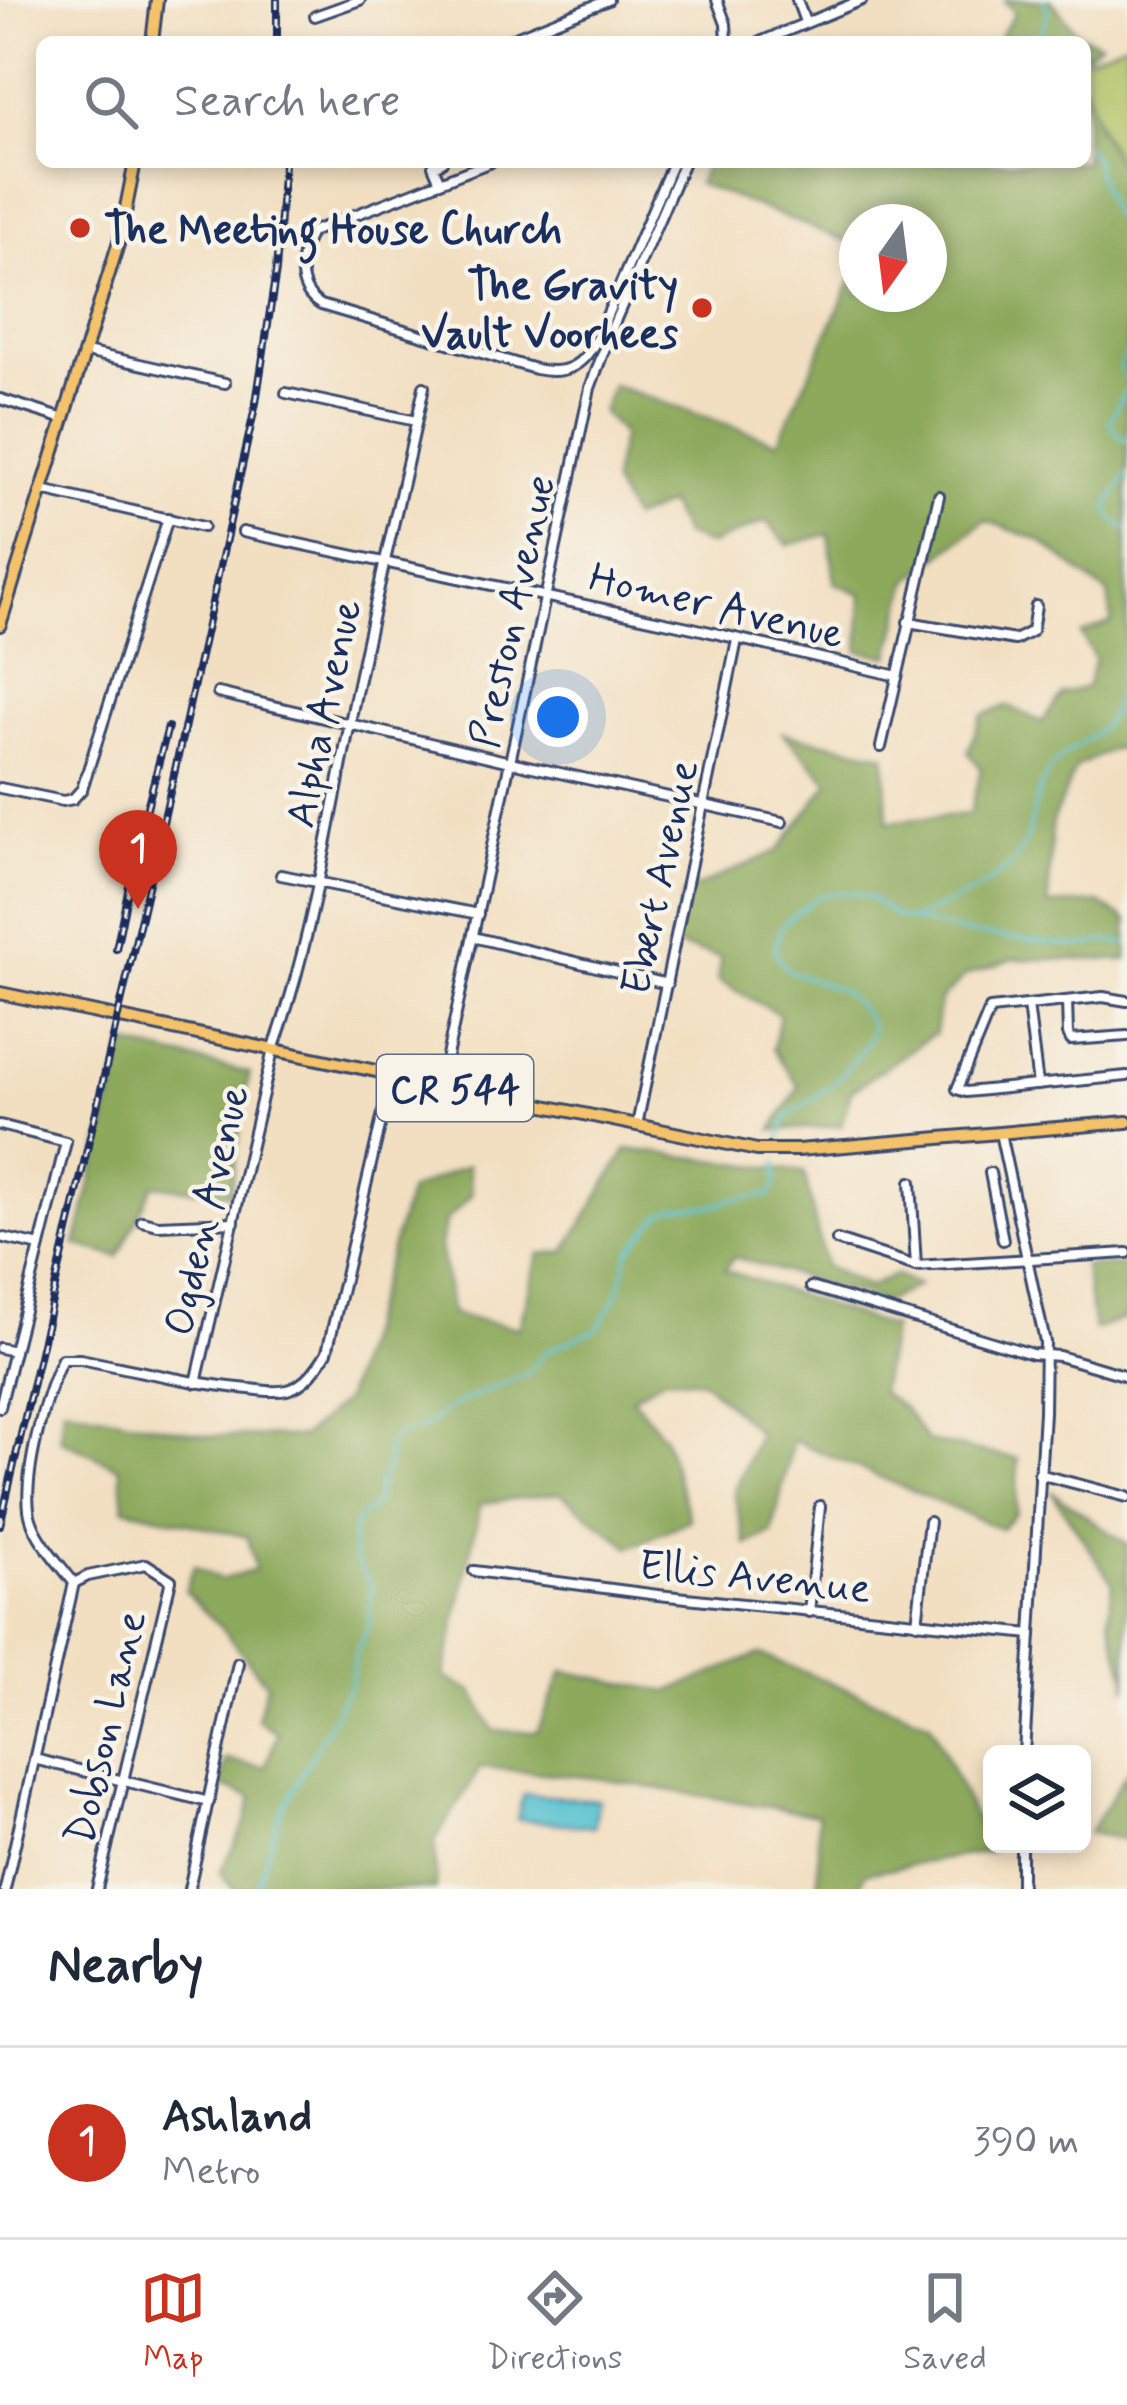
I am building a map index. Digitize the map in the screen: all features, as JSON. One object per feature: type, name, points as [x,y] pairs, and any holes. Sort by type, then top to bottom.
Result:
[{"type":"main road","points":[[153,36],[157,0]]},
{"type":"main road","points":[[0,625],[86,352],[125,218],[134,168]]},
{"type":"main road","name":"CR 544","points":[[0,993],[757,1150],[1127,1122]]},
{"type":"street","points":[[315,16],[360,0]]},
{"type":"street","points":[[518,36],[608,0]]},
{"type":"street","points":[[717,0],[727,36]]},
{"type":"street","points":[[797,0],[806,22]]},
{"type":"street","points":[[774,36],[862,0]]},
{"type":"street","points":[[438,168],[440,182]]},
{"type":"street","points":[[476,168],[311,232],[304,255],[303,289],[321,305],[535,369],[571,370],[596,341],[670,168]]},
{"type":"street","name":"Preston Avenue","points":[[440,1085],[590,388],[681,168]]},
{"type":"street","points":[[86,352],[225,383]]},
{"type":"street","points":[[584,360],[594,376]]},
{"type":"street","points":[[571,370],[590,388]]},
{"type":"street","name":"Alpha Avenue","points":[[273,1050],[290,1003],[318,883],[424,386]]},
{"type":"street","points":[[286,393],[416,421]]},
{"type":"street","points":[[0,399],[64,419]]},
{"type":"street","points":[[42,490],[203,526]]},
{"type":"street","points":[[881,747],[939,496]]},
{"type":"street","points":[[0,788],[63,801],[82,789],[168,518]]},
{"type":"street","name":"Homer Avenue","points":[[243,532],[897,676]]},
{"type":"street","points":[[908,622],[1015,640],[1032,631],[1036,606]]},
{"type":"street","name":"Ebert Avenue","points":[[637,1126],[737,639]]},
{"type":"street","points":[[218,693],[782,822]]},
{"type":"street","points":[[281,875],[478,914]]},
{"type":"street","points":[[473,938],[667,984]]},
{"type":"street","points":[[1127,1001],[1103,997],[990,1009],[957,1089],[966,1092],[1127,1076]]},
{"type":"street","points":[[1067,1001],[1071,1040],[1127,1036]]},
{"type":"street","points":[[1028,1005],[1038,1085]]},
{"type":"street","name":"Ogden Avenue","points":[[196,1383],[273,1050]]},
{"type":"street","points":[[5,1889],[74,1583],[30,1517],[31,1466],[51,1382],[62,1359],[80,1359],[196,1383],[284,1392],[300,1385],[327,1352],[392,1075]]},
{"type":"street","points":[[0,1125],[66,1142],[0,1407]]},
{"type":"street","points":[[1000,1133],[1046,1355],[1025,1745]]},
{"type":"street","points":[[990,1173],[1003,1240]]},
{"type":"street","points":[[911,1182],[916,1266]]},
{"type":"street","points":[[996,1205],[1015,1201]]},
{"type":"street","points":[[142,1221],[158,1226],[234,1222]]},
{"type":"street","points":[[0,1237],[40,1246]]},
{"type":"street","points":[[837,1240],[916,1266],[1127,1253]]},
{"type":"street","points":[[812,1287],[1032,1354],[1059,1356],[1127,1376]]},
{"type":"street","points":[[0,1348],[14,1351]]},
{"type":"street","points":[[1039,1474],[1127,1497]]},
{"type":"street","points":[[808,1612],[820,1506]]},
{"type":"street","points":[[917,1623],[929,1522]]},
{"type":"street","name":"Dobson Lane","points":[[74,1583],[146,1564],[171,1580],[97,1889]]},
{"type":"street","name":"Ellis Avenue","points":[[473,1571],[1031,1634]]},
{"type":"street","points":[[189,1889],[238,1663]]},
{"type":"street","points":[[34,1759],[209,1802]]},
{"type":"street","points":[[1021,1853],[1021,1889]]},
{"type":"green space","points":[[1004,0],[1051,0],[1083,36],[1000,36],[1015,13]]},
{"type":"green space","points":[[1127,42],[1127,178],[1092,107],[1091,56]]},
{"type":"green space","points":[[1091,104],[1098,127],[1127,178],[1127,754],[1114,748],[1076,767],[1052,822],[1048,905],[1099,903],[1127,920],[1127,960],[1014,959],[967,975],[940,1000],[935,1033],[851,1091],[841,1126],[772,1130],[799,1087],[773,1049],[780,1015],[717,980],[721,957],[672,945],[684,893],[779,850],[829,782],[783,733],[885,755],[888,822],[970,814],[981,768],[968,752],[982,715],[1007,706],[1042,722],[1062,694],[1087,687],[1095,659],[1081,634],[1112,622],[1108,594],[1041,541],[985,520],[909,580],[890,656],[859,651],[862,594],[835,583],[829,534],[788,545],[766,521],[710,545],[684,535],[668,504],[632,519],[612,483],[622,434],[602,412],[612,385],[778,442],[839,308],[839,312],[947,312],[947,204],[839,204],[839,238],[698,184],[705,168],[1091,168]]},
{"type":"green space","points":[[125,1044],[249,1073],[230,1194],[153,1185],[118,1257],[76,1245]]},
{"type":"green space","points":[[627,1149],[804,1172],[825,1266],[868,1287],[895,1275],[918,1285],[885,1302],[734,1257],[725,1270],[892,1328],[880,1392],[905,1409],[927,1441],[1018,1459],[1016,1513],[1001,1529],[793,1440],[772,1533],[746,1545],[734,1493],[758,1433],[702,1380],[665,1377],[632,1397],[664,1437],[690,1520],[630,1547],[560,1493],[481,1503],[444,1677],[473,1692],[494,1731],[537,1732],[563,1671],[668,1692],[759,1654],[930,1722],[983,1836],[983,1852],[865,1873],[859,1889],[818,1889],[818,1815],[596,1778],[481,1767],[435,1841],[436,1889],[234,1889],[220,1872],[245,1825],[252,1797],[220,1786],[226,1760],[265,1767],[278,1733],[257,1719],[267,1684],[185,1591],[194,1566],[220,1580],[255,1570],[248,1537],[124,1508],[120,1468],[60,1439],[63,1407],[210,1436],[302,1437],[345,1399],[409,1191],[468,1165],[472,1194],[446,1221],[440,1245],[452,1315],[519,1328],[539,1254],[565,1252]]},
{"type":"green space","points":[[1127,1265],[1127,1318],[1094,1330],[1084,1266]]},
{"type":"green space","points":[[1051,1491],[1127,1544],[1127,1690],[1109,1617],[1113,1584]]},
{"type":"green space","points":[[1127,1772],[1127,1840],[1091,1830]]},
{"type":"water","points":[[523,1794],[599,1800],[594,1827],[517,1819]]},
{"type":"waterway","points":[[1042,36],[1048,10],[1045,0]]},
{"type":"waterway","points":[[1091,155],[1111,211],[1127,237]]},
{"type":"waterway","points":[[1127,353],[1120,366],[1127,380]]},
{"type":"waterway","points":[[1127,388],[1110,421],[1127,441]]},
{"type":"waterway","points":[[1127,474],[1108,507],[1111,518],[1127,529]]},
{"type":"waterway","points":[[910,920],[975,891],[1017,857],[1048,772],[1110,716],[1127,643]]},
{"type":"waterway","points":[[780,1140],[787,1117],[835,1083],[867,1043],[872,1029],[843,991],[789,971],[775,951],[785,922],[819,896],[856,893],[896,917],[972,934],[1067,945],[1127,944]]},
{"type":"waterway","points":[[256,1889],[281,1812],[351,1683],[355,1655],[369,1624],[371,1585],[354,1559],[352,1533],[375,1504],[393,1437],[423,1428],[452,1406],[528,1373],[546,1351],[599,1327],[619,1291],[628,1253],[661,1214],[674,1208],[770,1196],[776,1185],[777,1162]]},
{"type":"railway","points":[[277,0],[277,36]]},
{"type":"railway","points":[[0,1525],[256,403],[276,271],[284,168]]},
{"type":"railway","points":[[116,949],[168,727]]},
{"type":"place","name":"The Meeting House Church","points":[[80,228]]},
{"type":"place","name":"The Gravity Vault Voorhees","points":[[702,308]]},
{"type":"place","name":"Ashland","points":[[138,909]]}]
